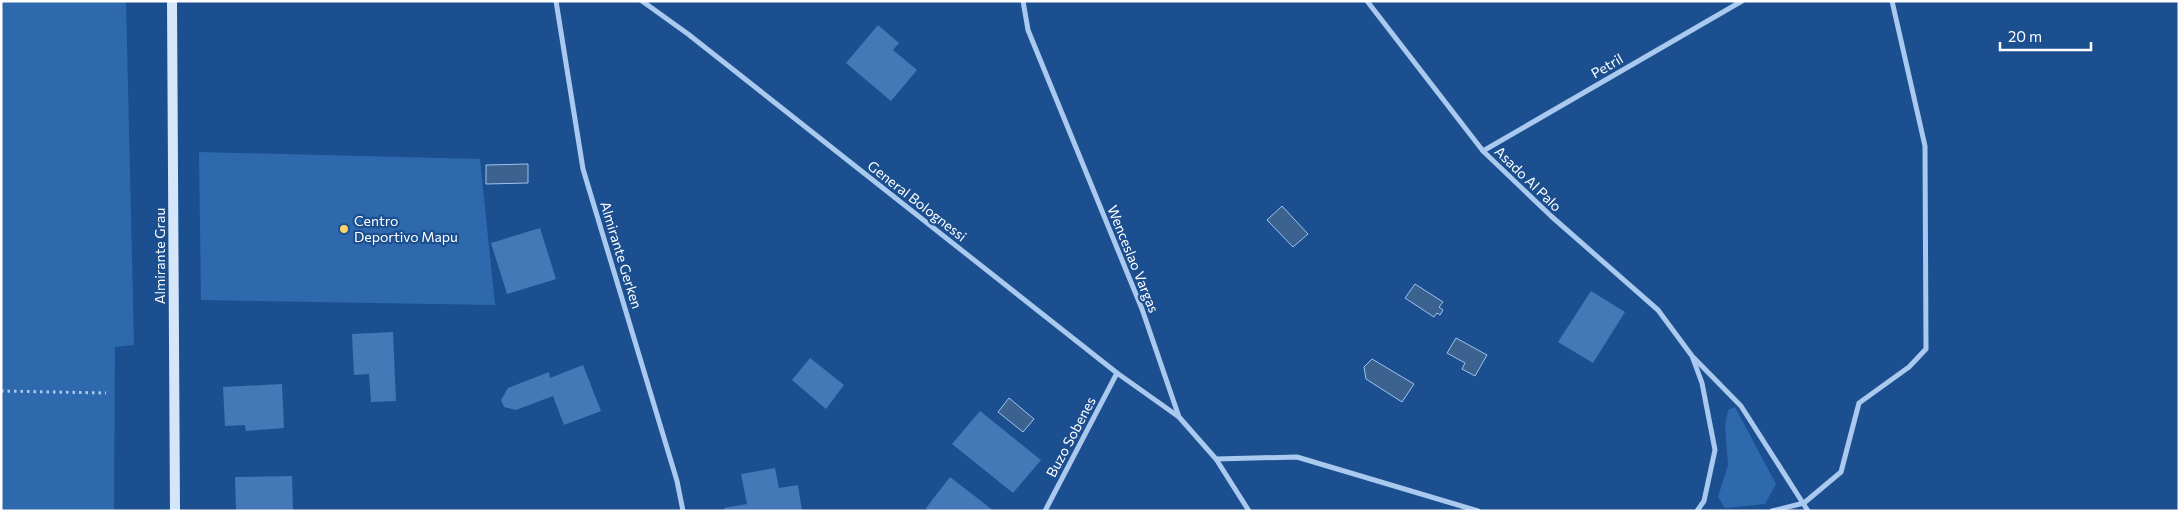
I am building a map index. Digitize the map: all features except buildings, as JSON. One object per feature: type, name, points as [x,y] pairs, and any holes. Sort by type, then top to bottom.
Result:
[{"type":"street","name":"Almirante Grau","points":[[172,1],[175,511]]},
{"type":"street","name":"Almirante Gerken","points":[[556,1],[583,169],[674,472],[683,511]]},
{"type":"street","name":"General Bolognessi","points":[[642,1],[696,40],[1117,373],[1179,417]]},
{"type":"street","name":"Wenceslao Vargas","points":[[1023,1],[1028,30],[1142,309],[1179,417],[1216,459],[1249,511]]},
{"type":"street","name":"Asado Al Palo","points":[[1367,1],[1483,151],[1551,216],[1658,310],[1692,356],[1741,406],[1808,511]]},
{"type":"street","name":"Petril","points":[[1483,151],[1742,1]]},
{"type":"street","points":[[1772,511],[1804,503],[1841,472],[1859,403],[1909,368],[1926,349],[1925,146],[1892,1]]},
{"type":"street","name":"Asado Al Palo","points":[[1692,356],[1702,383],[1715,450],[1704,501],[1697,511]]},
{"type":"street","name":"Buzo Sobenes","points":[[1045,511],[1117,373]]},
{"type":"street","points":[[1216,459],[1296,457],[1478,511]]},
{"type":"path","points":[[1,391],[106,393]]},
{"type":"shaded area","points":[[1,1],[126,1],[134,345],[115,347],[114,511],[1,511]]},
{"type":"shaded area","name":"Centro Deportivo Mapu","points":[[199,152],[480,159],[495,305],[201,300]]},
{"type":"shaded area","points":[[528,164],[528,183],[486,184],[486,165]]},
{"type":"shaded area","points":[[1282,206],[1308,234],[1293,247],[1267,220]]},
{"type":"shaded area","points":[[1415,284],[1443,302],[1439,307],[1443,310],[1440,315],[1437,313],[1434,317],[1405,298]]},
{"type":"shaded area","points":[[1456,338],[1487,355],[1475,376],[1462,369],[1465,363],[1447,353]]},
{"type":"shaded area","points":[[1372,359],[1414,384],[1402,402],[1366,379],[1364,367]]},
{"type":"shaded area","points":[[1009,398],[1034,419],[1023,432],[998,412]]},
{"type":"shaded area","points":[[1735,407],[1776,484],[1765,504],[1725,508],[1718,497],[1728,465],[1725,426],[1728,410]]},
{"type":"place","name":"Centro Deportivo Mapu","points":[[344,229]]}]
